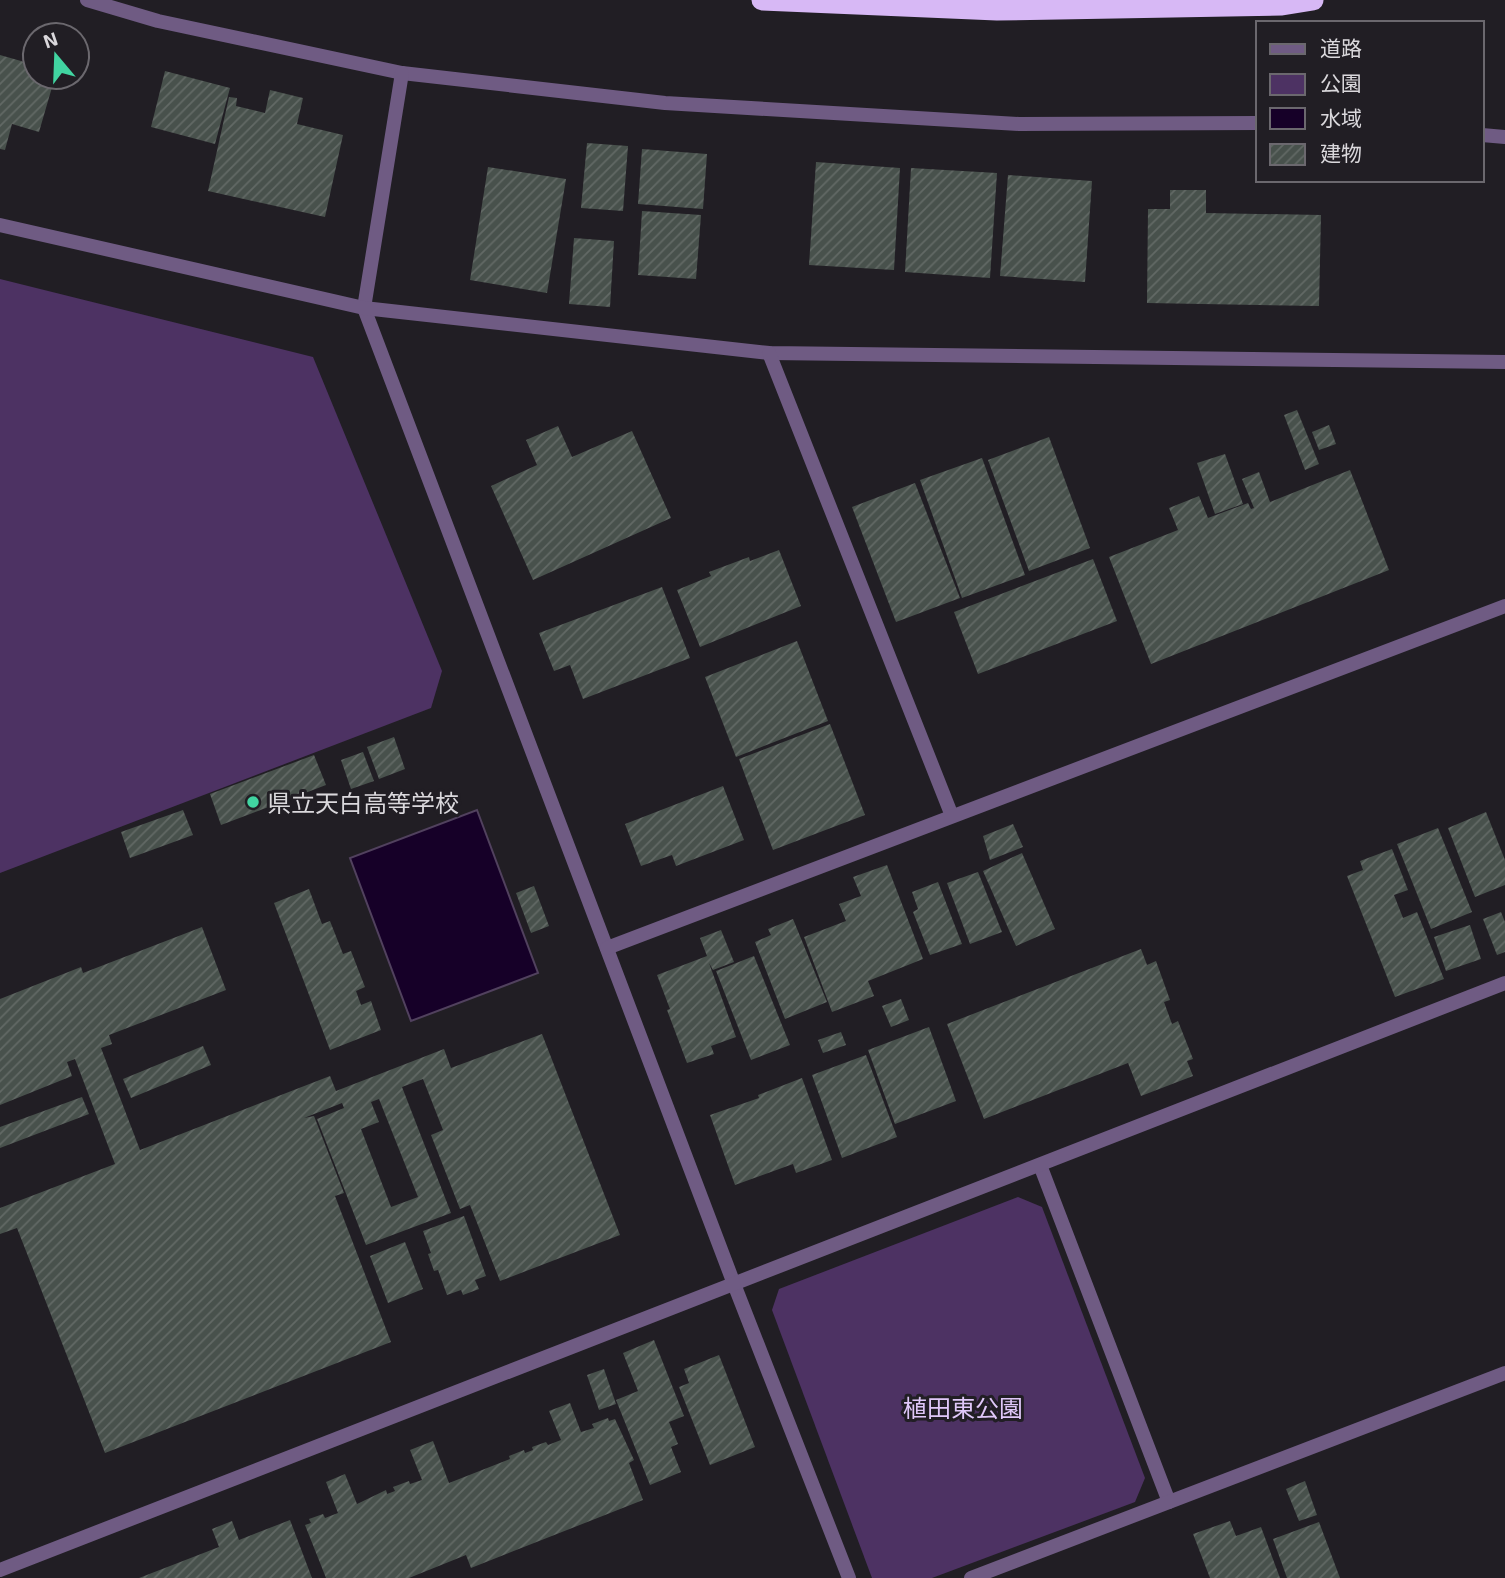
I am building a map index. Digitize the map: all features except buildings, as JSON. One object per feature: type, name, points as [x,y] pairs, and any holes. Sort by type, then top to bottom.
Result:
[{"type":"highway","points":[[762,0],[997,10],[1282,5],[1313,0]]},
{"type":"street","points":[[87,0],[158,21],[402,73],[664,103],[1018,124],[1256,123]]},
{"type":"street","points":[[402,73],[364,308],[734,1284],[849,1578]]},
{"type":"street","points":[[1484,135],[1505,137]]},
{"type":"street","points":[[0,225],[364,308],[769,353],[1505,362]]},
{"type":"street","points":[[769,353],[952,816]]},
{"type":"street","points":[[607,948],[1505,606]]},
{"type":"street","points":[[0,1570],[1505,983]]},
{"type":"street","points":[[1040,1165],[1170,1502]]},
{"type":"street","points":[[971,1578],[1505,1373]]},
{"type":"green space","points":[[0,279],[313,357],[442,671],[431,708],[0,873]]},
{"type":"green space","name":"植田東公園","points":[[1018,1197],[1042,1207],[1145,1478],[1135,1502],[932,1578],[872,1578],[772,1310],[779,1289]]},
{"type":"water","points":[[477,810],[538,973],[411,1021],[350,858]]},
{"type":"place","name":"県立天白高等学校","points":[[253,802]]}]
